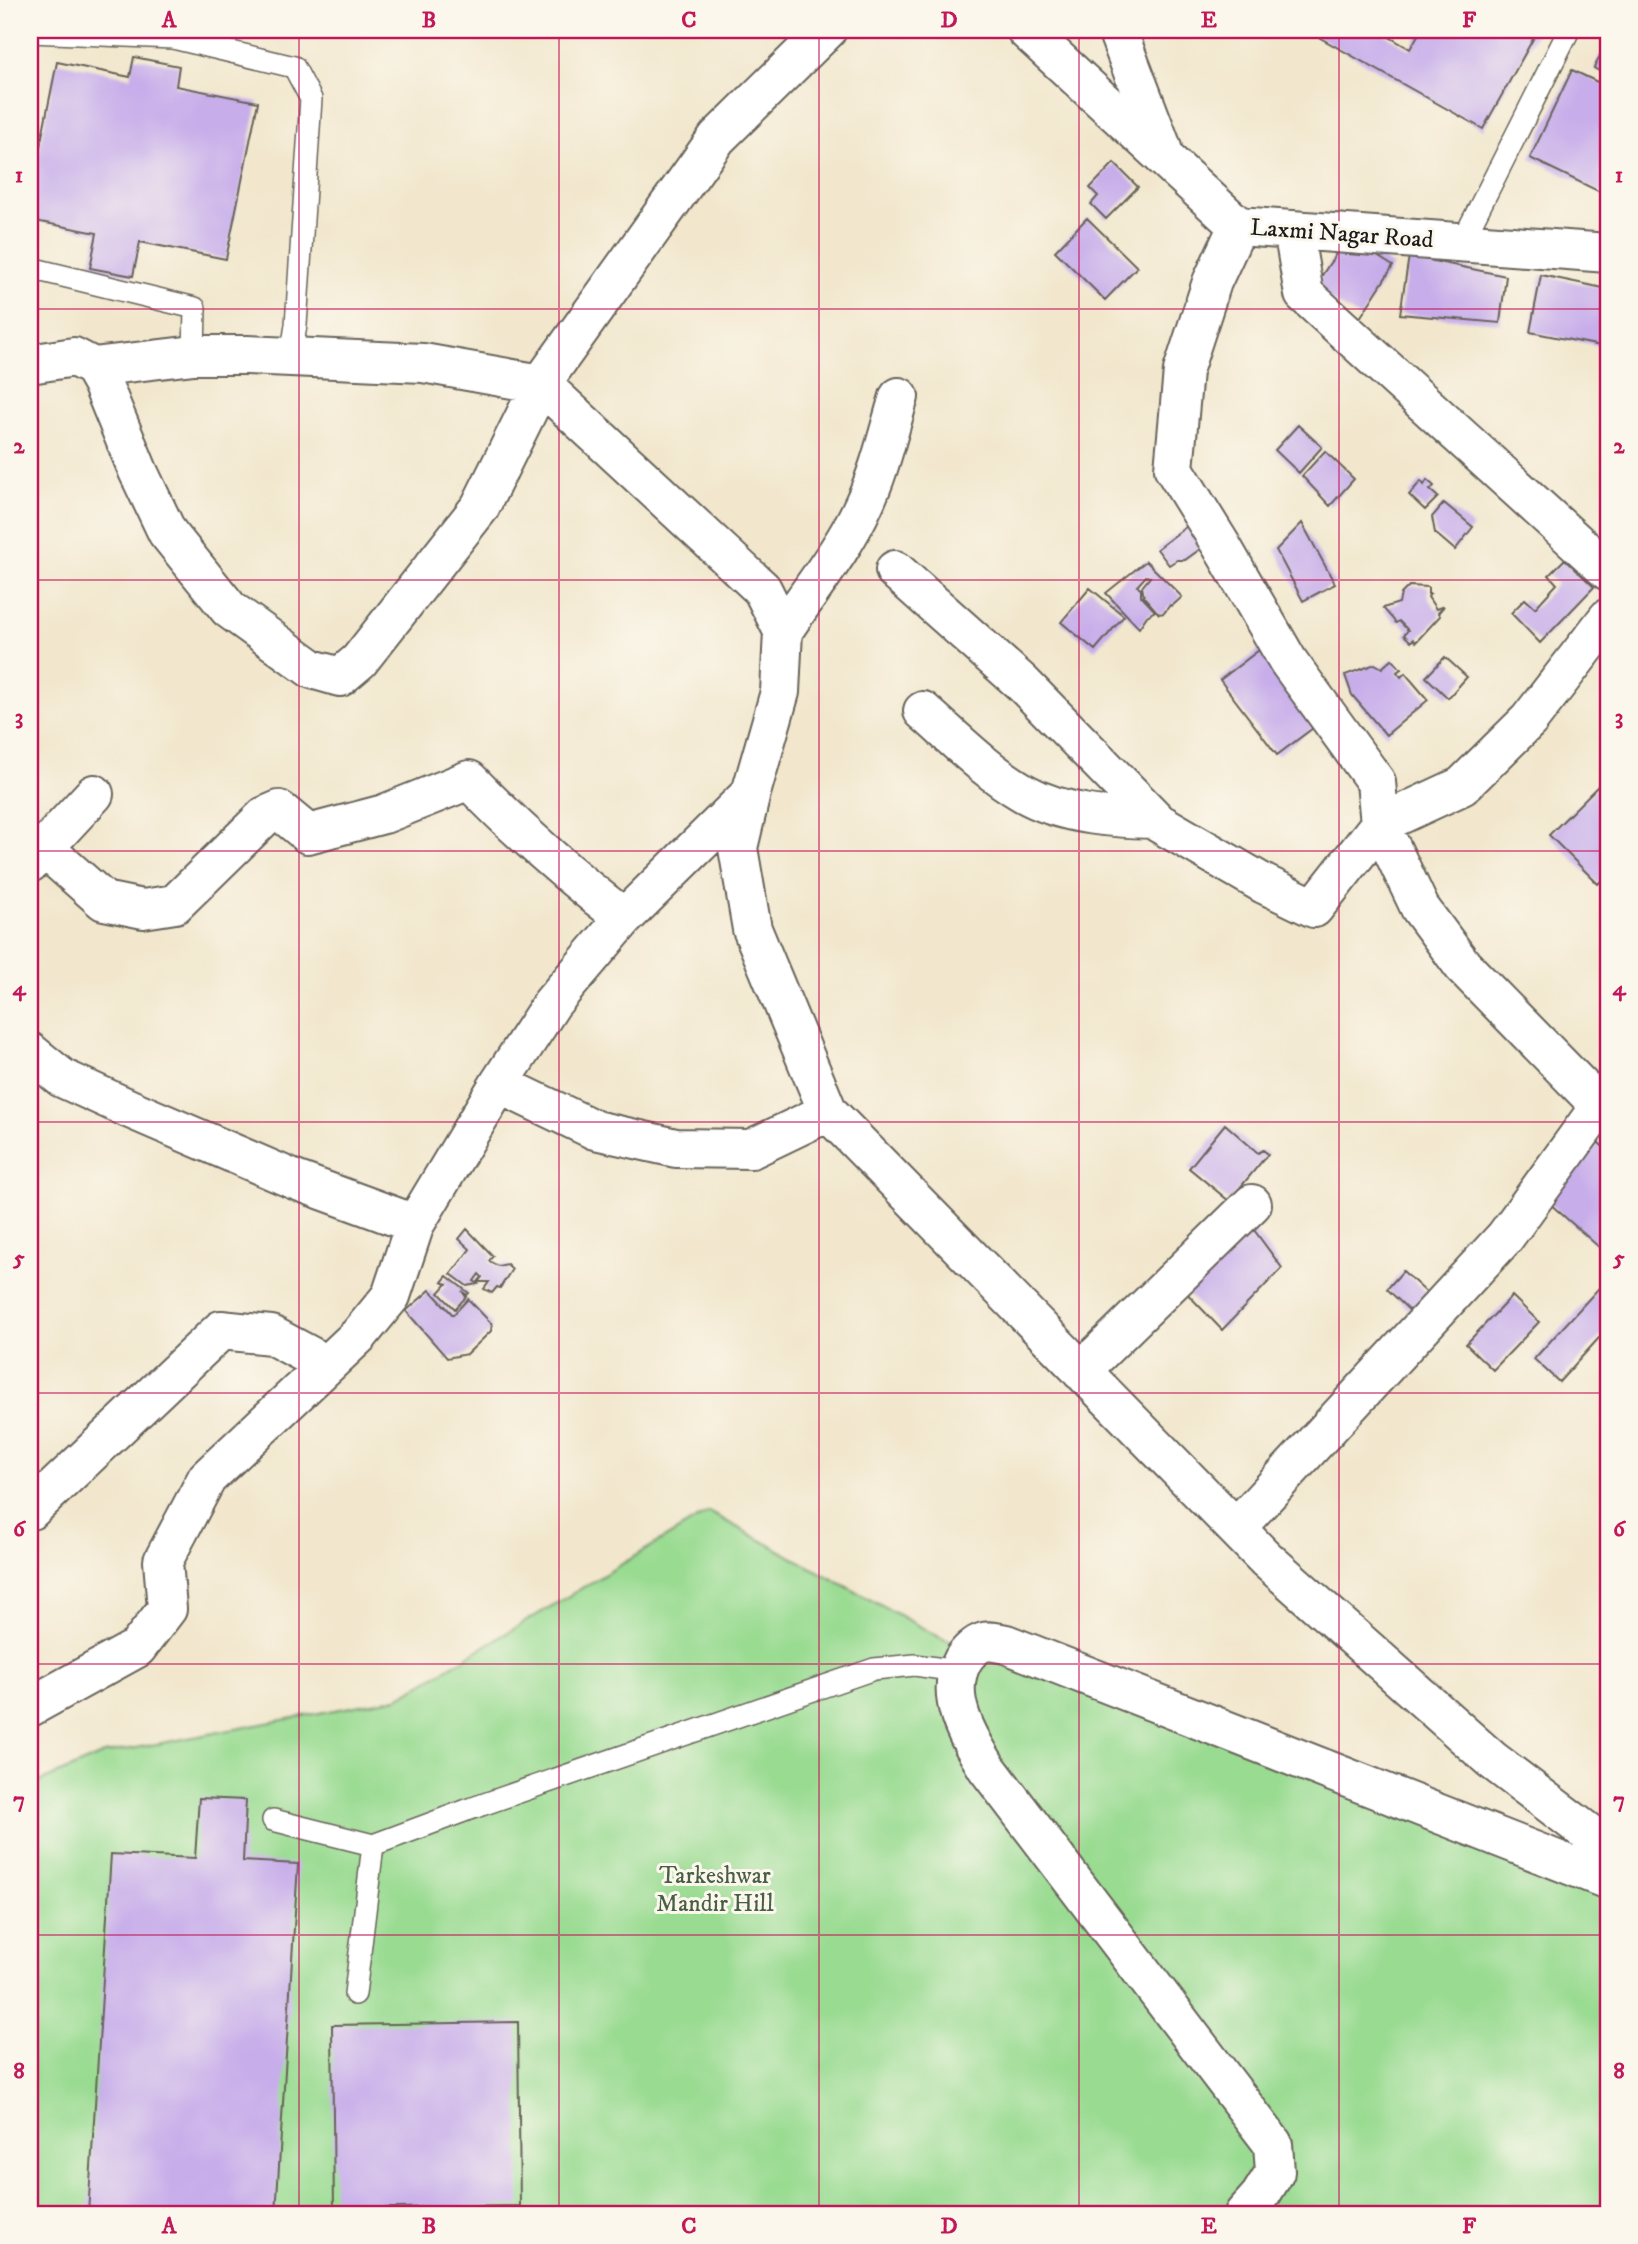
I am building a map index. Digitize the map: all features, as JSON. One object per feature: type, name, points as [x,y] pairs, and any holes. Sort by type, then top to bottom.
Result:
[{"type":"street","points":[[30,364],[74,357],[93,367],[167,532],[229,609],[312,669],[340,677],[359,661],[480,507],[541,384],[717,138],[827,30]]},
{"type":"street","name":"Laxmi Nagar Road","points":[[1026,30],[1238,226],[1608,253]]},
{"type":"street","points":[[1117,30],[1165,156]]},
{"type":"street","points":[[1236,1528],[1505,1237],[1604,1110],[1462,967],[1420,908],[1380,824],[1376,782],[1288,661],[1174,469],[1183,371],[1212,282],[1238,226]]},
{"type":"street","points":[[1293,230],[1304,295],[1608,571]]},
{"type":"street","points":[[93,367],[194,355],[290,357],[423,363],[541,384],[762,589],[783,631],[780,692],[738,848],[752,929],[828,1112],[1266,1559],[1492,1760],[1608,1848]]},
{"type":"street","points":[[783,631],[864,505],[899,397]]},
{"type":"street","points":[[895,570],[1022,683],[1156,820],[1264,884],[1314,908],[1380,824],[1462,786],[1529,720],[1608,618]]},
{"type":"street","points":[[923,710],[983,765],[1025,794],[1073,811],[1111,818],[1156,820]]},
{"type":"street","points":[[94,794],[37,856],[104,901],[143,909],[175,904],[265,816],[279,810],[308,834],[384,814],[469,780],[517,830],[565,873],[624,918]]},
{"type":"street","points":[[30,1707],[137,1647],[167,1609],[163,1561],[207,1478],[359,1335],[391,1296],[415,1224],[499,1084],[552,1003],[624,918],[751,793]]},
{"type":"street","points":[[30,1052],[62,1078],[130,1109],[295,1180],[415,1224]]},
{"type":"street","points":[[499,1084],[595,1130],[676,1148],[751,1149],[828,1112]]},
{"type":"street","points":[[1081,1371],[1252,1203]]},
{"type":"street","points":[[31,1510],[221,1330],[271,1335],[327,1365]]},
{"type":"street","points":[[1244,2214],[1261,2196],[1275,2172],[1273,2144],[987,1768],[967,1735],[955,1696],[957,1671],[967,1653],[983,1642],[1006,1643],[1608,1880]]},
{"type":"lane","points":[[1462,242],[1569,30]]},
{"type":"lane","points":[[30,33],[173,38],[294,67],[311,99],[296,325],[290,357]]},
{"type":"lane","points":[[30,268],[195,307],[194,355]]},
{"type":"lane","points":[[273,1819],[373,1845],[874,1669],[915,1665],[957,1671]]},
{"type":"lane","points":[[355,1994],[373,1845]]},
{"type":"green space","name":"Tarkeshwar Mandir Hill","points":[[709,1512],[941,1638],[1608,1882],[1608,2214],[30,2214],[30,1786],[104,1754],[398,1698]]},
{"type":"building","points":[[1306,30],[1382,30],[1381,32],[1410,49],[1421,30],[1538,30],[1483,129]]},
{"type":"building","points":[[1608,40],[1608,76],[1594,68]]},
{"type":"building","points":[[134,57],[179,66],[176,86],[258,102],[226,259],[140,242],[133,276],[90,268],[97,233],[30,220],[30,196],[57,62],[130,77]]},
{"type":"building","points":[[1572,70],[1608,87],[1608,180],[1602,193],[1530,158]]},
{"type":"building","points":[[1114,163],[1138,187],[1106,219],[1091,204],[1098,196],[1090,188]]},
{"type":"building","points":[[1087,218],[1137,267],[1105,300],[1055,251]]},
{"type":"building","points":[[1347,237],[1393,266],[1360,318],[1313,289]]},
{"type":"building","points":[[1409,256],[1506,276],[1500,323],[1400,314]]},
{"type":"building","points":[[1541,275],[1608,289],[1608,308],[1601,346],[1530,332]]},
{"type":"building","points":[[1298,425],[1322,447],[1299,473],[1275,450]]},
{"type":"building","points":[[1325,451],[1354,479],[1330,506],[1302,476]]},
{"type":"building","points":[[1427,480],[1434,486],[1430,490],[1438,497],[1425,510],[1409,495],[1421,481],[1424,485]]},
{"type":"building","points":[[1444,503],[1473,527],[1455,550],[1435,533],[1432,517]]},
{"type":"building","points":[[1302,523],[1335,584],[1303,601],[1276,550]]},
{"type":"building","points":[[1187,526],[1203,547],[1185,560],[1177,560],[1169,565],[1157,549]]},
{"type":"building","points":[[1565,559],[1594,587],[1540,643],[1511,613],[1525,599],[1535,608],[1557,584],[1549,575]]},
{"type":"building","points":[[1146,561],[1182,597],[1164,613],[1159,614],[1144,597],[1142,587],[1150,577],[1146,576],[1137,586],[1141,588],[1141,596],[1155,611],[1147,616],[1139,628],[1106,593]]},
{"type":"building","points":[[1409,586],[1428,587],[1428,597],[1436,609],[1444,606],[1438,613],[1440,616],[1416,642],[1413,639],[1411,642],[1404,635],[1408,630],[1399,621],[1396,623],[1383,608],[1399,603],[1401,594]]},
{"type":"building","points":[[1090,588],[1124,616],[1095,650],[1061,622]]},
{"type":"building","points":[[1263,647],[1321,722],[1277,755],[1220,680]]},
{"type":"building","points":[[1445,657],[1467,677],[1448,698],[1426,677]]},
{"type":"building","points":[[1392,659],[1401,669],[1397,672],[1401,677],[1405,673],[1428,700],[1386,735],[1352,695],[1345,675],[1375,664],[1382,668]]},
{"type":"building","points":[[1608,776],[1608,874],[1598,884],[1549,835]]},
{"type":"building","points":[[1225,1124],[1258,1153],[1263,1150],[1268,1154],[1229,1201],[1189,1168]]},
{"type":"building","points":[[1592,1137],[1608,1151],[1608,1255],[1541,1196]]},
{"type":"building","points":[[1246,1219],[1282,1268],[1222,1330],[1179,1285]]},
{"type":"building","points":[[467,1229],[493,1256],[489,1261],[498,1266],[507,1264],[512,1269],[500,1288],[497,1287],[492,1293],[484,1289],[489,1282],[478,1282],[482,1277],[479,1274],[474,1281],[478,1284],[467,1286],[451,1274],[470,1249],[459,1239]]},
{"type":"building","points":[[1403,1271],[1427,1293],[1410,1311],[1387,1289]]},
{"type":"building","points":[[447,1276],[469,1293],[467,1295],[462,1291],[466,1297],[455,1309],[439,1293],[447,1284],[442,1282]]},
{"type":"building","points":[[1608,1278],[1608,1328],[1559,1382],[1534,1359]]},
{"type":"building","points":[[430,1290],[453,1315],[468,1299],[492,1324],[491,1331],[467,1354],[447,1358],[406,1311]]},
{"type":"building","points":[[1512,1296],[1539,1322],[1493,1370],[1466,1344]]},
{"type":"building","points":[[199,1798],[246,1800],[243,1861],[298,1864],[276,2214],[88,2214],[111,1854],[195,1858]]},
{"type":"building","points":[[518,2022],[520,2206],[334,2209],[332,2025]]}]
